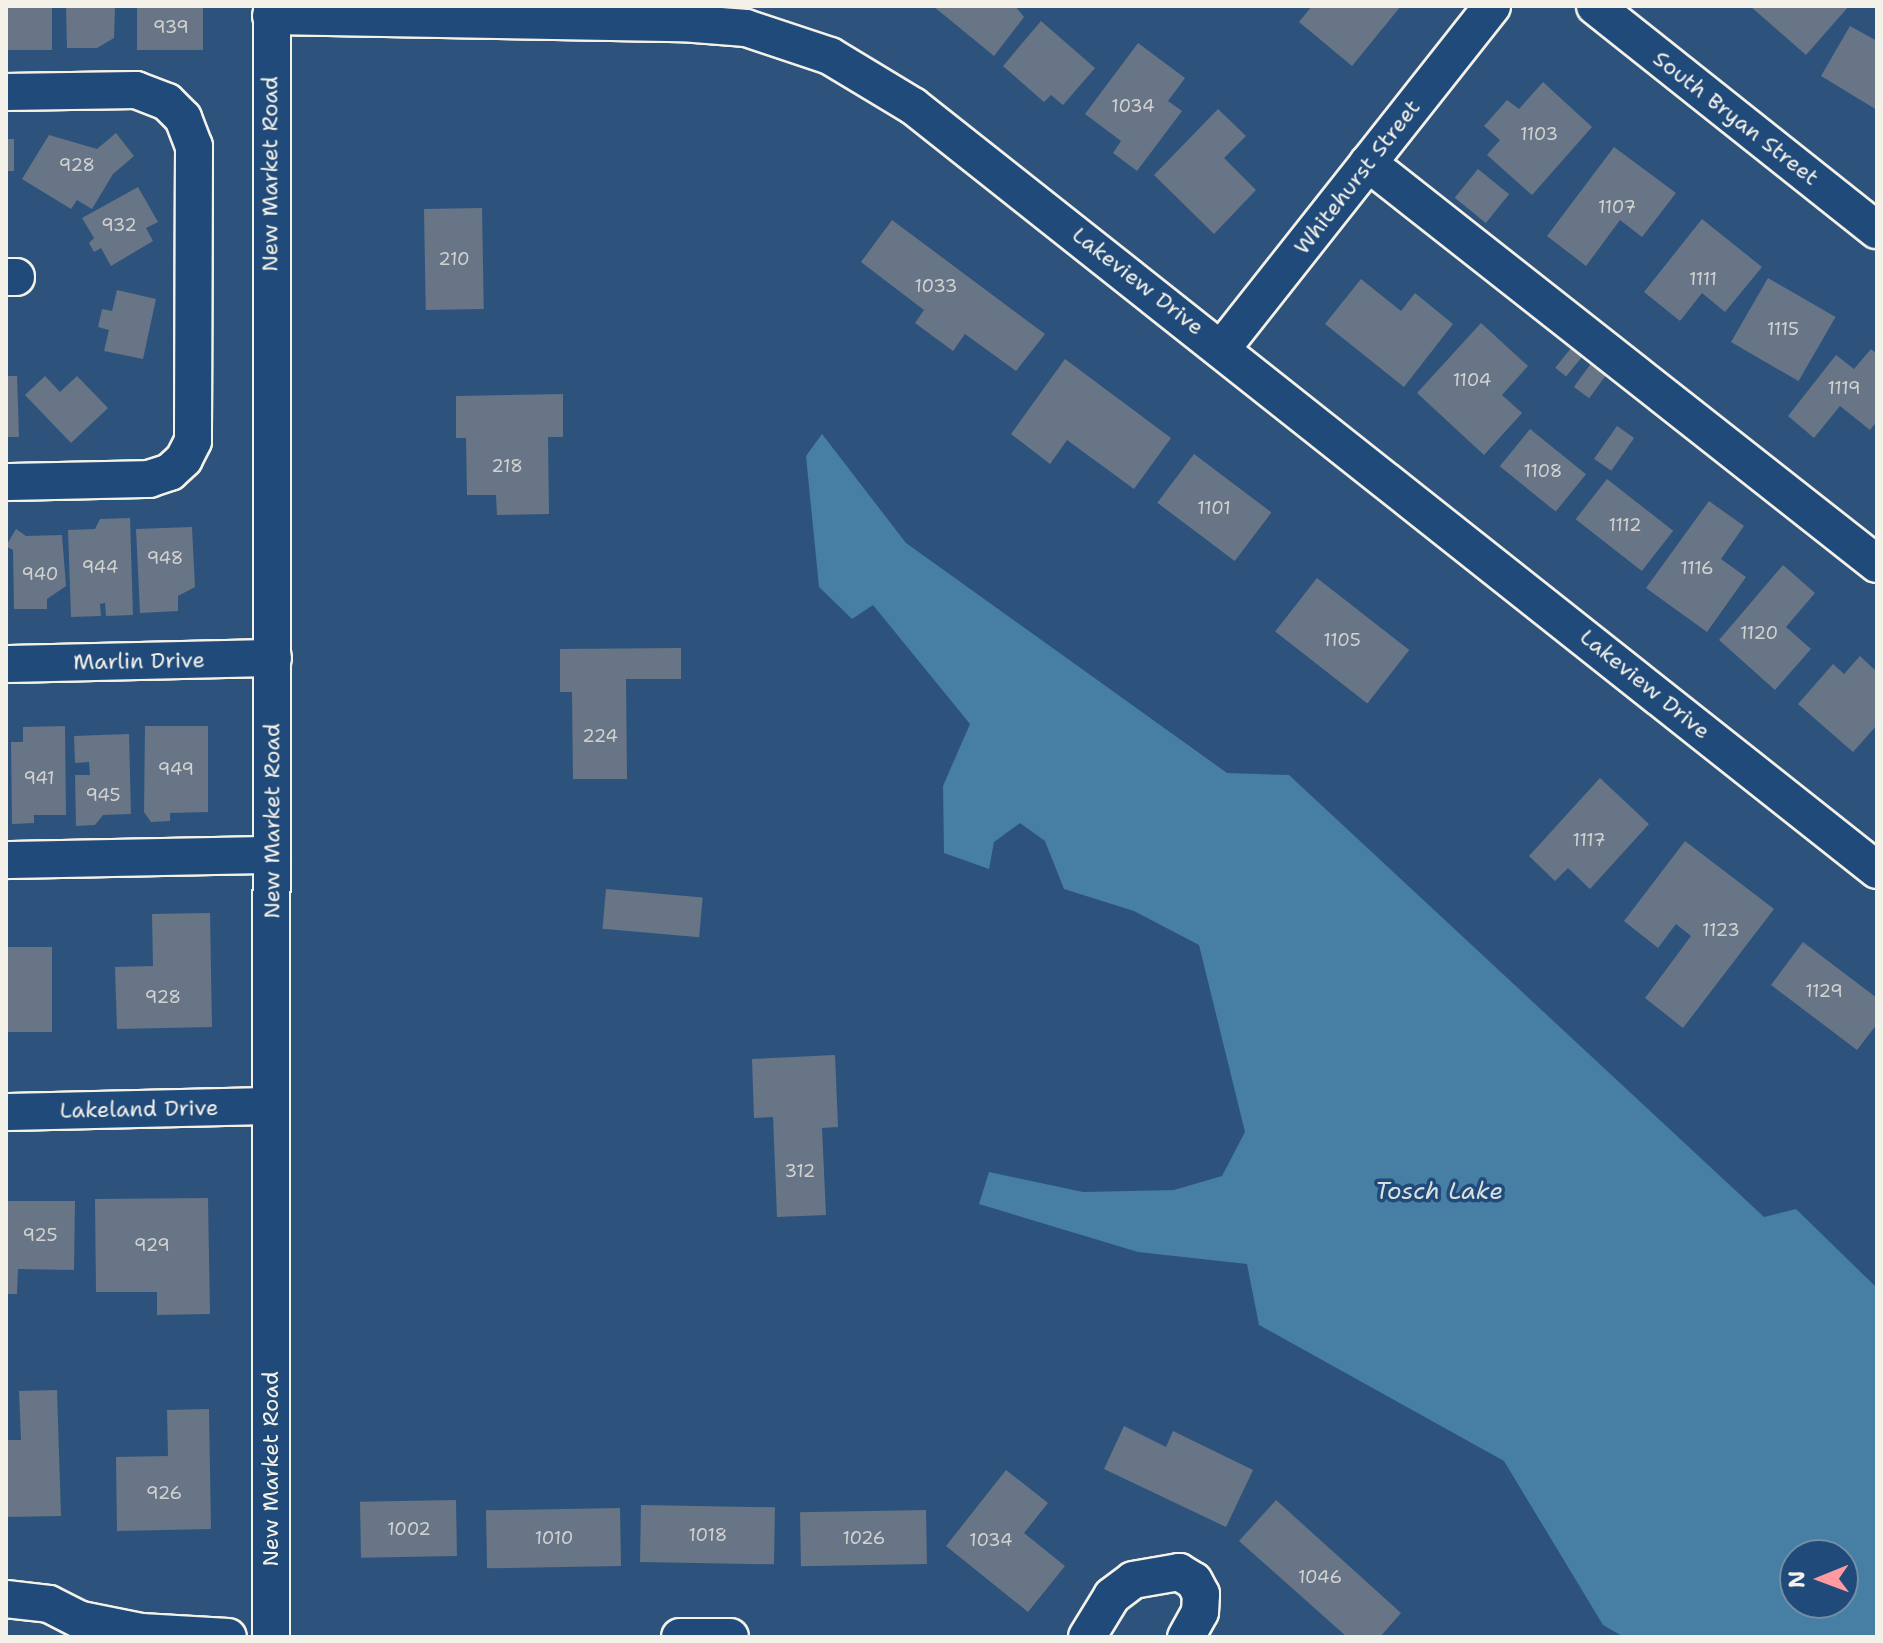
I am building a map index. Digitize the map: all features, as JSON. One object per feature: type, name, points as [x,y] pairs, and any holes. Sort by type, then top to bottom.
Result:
[{"type":"street","name":"Whitehurst Street","points":[[1223,347],[1492,6]]},
{"type":"street","name":"South Bryan Street","points":[[1595,6],[1877,230]]},
{"type":"street","name":"Lakeview Drive","points":[[272,11],[682,23],[746,28],[830,56],[913,106],[1223,347],[1877,870]]},
{"type":"street","name":"New Market Road","points":[[271,1637],[272,11]]},
{"type":"street","points":[[6,92],[136,90],[167,102],[183,118],[194,146],[194,239],[193,441],[184,459],[170,472],[149,479],[6,482]]},
{"type":"street","points":[[1368,163],[1877,564]]},
{"type":"street","name":"Marlin Drive","points":[[6,664],[273,658]]},
{"type":"street","points":[[6,860],[272,855]]},
{"type":"street","name":"Lakeland Drive","points":[[6,1112],[271,1106]]},
{"type":"street","points":[[1087,1637],[1112,1596],[1133,1580],[1179,1572],[1194,1581],[1201,1594],[1200,1612],[1186,1637]]},
{"type":"street","points":[[6,1599],[49,1604],[81,1620],[141,1632],[228,1637]]},
{"type":"street","points":[[680,1637],[730,1637]]},
{"type":"water","name":"Tosch Lake","points":[[822,434],[906,543],[1227,773],[1289,775],[1764,1217],[1796,1209],[1877,1288],[1877,1637],[1624,1637],[1603,1625],[1504,1461],[1259,1325],[1247,1264],[1138,1252],[979,1204],[989,1172],[1083,1192],[1174,1190],[1222,1176],[1245,1132],[1199,945],[1134,911],[1064,889],[1045,841],[1020,823],[994,842],[989,869],[944,853],[943,786],[970,724],[873,605],[852,619],[819,587],[806,456]]},
{"type":"building","points":[[6,6],[52,6],[52,50],[6,50]]},
{"type":"building","points":[[66,6],[115,6],[114,38],[97,48],[67,48]]},
{"type":"building","points":[[137,6],[203,6],[203,50],[137,50]]},
{"type":"building","points":[[933,6],[1015,6],[1024,17],[994,56]]},
{"type":"building","points":[[1312,6],[1401,6],[1352,66],[1299,22]]},
{"type":"building","points":[[1750,6],[1849,6],[1806,55]]},
{"type":"building","points":[[1041,21],[1095,68],[1063,105],[1051,95],[1044,102],[1003,66]]},
{"type":"building","points":[[1850,26],[1877,41],[1877,110],[1821,76]]},
{"type":"building","points":[[1138,43],[1185,78],[1168,101],[1182,111],[1137,171],[1113,153],[1121,141],[1085,114]]},
{"type":"building","points":[[1543,82],[1592,127],[1532,195],[1487,155],[1500,140],[1484,126],[1507,100],[1519,109]]},
{"type":"building","points":[[1218,109],[1246,136],[1224,158],[1256,190],[1214,234],[1154,175]]},
{"type":"building","points":[[116,133],[134,156],[113,174],[92,209],[77,200],[71,209],[22,179],[49,135],[97,149]]},
{"type":"building","points":[[6,139],[14,139],[14,171],[6,171]]},
{"type":"building","points":[[1614,147],[1676,193],[1642,237],[1620,220],[1586,266],[1547,236]]},
{"type":"building","points":[[1478,169],[1509,194],[1486,223],[1455,198]]},
{"type":"building","points":[[138,187],[158,222],[146,228],[153,241],[111,266],[101,248],[94,252],[89,243],[94,238],[82,218]]},
{"type":"building","points":[[482,208],[484,309],[426,310],[424,209]]},
{"type":"building","points":[[1702,219],[1762,267],[1725,312],[1702,293],[1680,321],[1644,292]]},
{"type":"building","points":[[892,220],[1045,334],[1016,371],[965,334],[953,351],[915,323],[924,310],[861,262]]},
{"type":"building","points":[[1768,278],[1836,317],[1799,381],[1731,342]]},
{"type":"building","points":[[1361,279],[1401,311],[1415,293],[1453,324],[1404,387],[1325,324]]},
{"type":"building","points":[[117,290],[156,299],[143,359],[104,351],[109,330],[98,327],[102,309],[112,311]]},
{"type":"building","points":[[1481,323],[1528,366],[1502,395],[1522,413],[1484,455],[1417,393]]},
{"type":"building","points":[[1576,342],[1587,351],[1566,376],[1555,368]]},
{"type":"building","points":[[1871,349],[1877,354],[1877,421],[1870,430],[1840,406],[1814,438],[1788,416],[1836,355],[1854,369]]},
{"type":"building","points":[[1595,358],[1610,369],[1589,398],[1574,387]]},
{"type":"building","points":[[1065,359],[1171,438],[1134,489],[1067,440],[1050,464],[1011,434]]},
{"type":"building","points":[[6,376],[17,376],[19,437],[6,437]]},
{"type":"building","points":[[45,376],[60,392],[77,376],[108,408],[71,443],[25,395]]},
{"type":"building","points":[[563,394],[563,437],[548,437],[549,514],[497,515],[496,495],[467,495],[466,438],[456,438],[456,396]]},
{"type":"building","points":[[1617,426],[1634,438],[1611,471],[1594,459]]},
{"type":"building","points":[[1530,429],[1586,474],[1556,512],[1500,466]]},
{"type":"building","points":[[1194,454],[1271,512],[1235,561],[1157,503]]},
{"type":"building","points":[[1607,479],[1673,531],[1642,571],[1576,519]]},
{"type":"building","points":[[1709,501],[1744,526],[1721,559],[1746,577],[1707,632],[1646,588]]},
{"type":"building","points":[[130,518],[133,615],[106,616],[105,603],[100,604],[101,616],[71,617],[68,530],[95,529],[100,519]]},
{"type":"building","points":[[192,527],[195,587],[178,596],[178,611],[140,613],[136,529]]},
{"type":"building","points":[[16,529],[26,536],[62,535],[66,586],[47,599],[47,609],[14,609],[13,550],[6,546]]},
{"type":"building","points":[[1783,565],[1815,593],[1786,627],[1811,649],[1775,690],[1719,640]]},
{"type":"building","points":[[1317,578],[1409,650],[1367,704],[1275,632]]},
{"type":"building","points":[[681,648],[681,679],[626,679],[627,779],[573,779],[572,692],[560,692],[560,649]]},
{"type":"building","points":[[1860,656],[1877,672],[1877,725],[1853,752],[1798,704],[1833,664],[1844,674]]},
{"type":"building","points":[[65,726],[66,815],[34,815],[34,823],[12,824],[11,742],[23,742],[23,727]]},
{"type":"building","points":[[145,726],[208,726],[208,812],[170,813],[170,821],[151,822],[144,812]]},
{"type":"building","points":[[129,734],[131,814],[103,815],[95,825],[76,826],[75,775],[90,775],[89,762],[75,763],[74,736]]},
{"type":"building","points":[[1600,778],[1649,824],[1590,889],[1568,868],[1555,881],[1529,856]]},
{"type":"building","points":[[1685,841],[1774,909],[1683,1028],[1645,998],[1691,936],[1676,924],[1658,948],[1624,921]]},
{"type":"building","points":[[606,889],[703,897],[699,937],[603,929]]},
{"type":"building","points":[[210,913],[212,1027],[117,1029],[115,967],[153,966],[152,914]]},
{"type":"building","points":[[1803,942],[1877,998],[1877,1024],[1857,1050],[1771,985]]},
{"type":"building","points":[[6,947],[52,947],[52,1032],[6,1032]]},
{"type":"building","points":[[835,1055],[838,1127],[822,1128],[826,1215],[777,1217],[773,1117],[754,1118],[752,1059]]},
{"type":"building","points":[[208,1198],[210,1314],[157,1315],[157,1292],[96,1292],[95,1199]]},
{"type":"building","points":[[6,1201],[75,1201],[74,1270],[18,1269],[17,1294],[6,1294]]},
{"type":"building","points":[[57,1390],[61,1516],[6,1517],[6,1440],[21,1440],[19,1391]]},
{"type":"building","points":[[209,1409],[211,1529],[117,1531],[116,1457],[168,1456],[167,1410]]},
{"type":"building","points":[[1124,1426],[1166,1447],[1173,1431],[1253,1470],[1226,1527],[1104,1469]]},
{"type":"building","points":[[1006,1470],[1048,1503],[1024,1533],[1065,1566],[1028,1612],[946,1546]]},
{"type":"building","points":[[456,1500],[457,1556],[361,1558],[360,1502]]},
{"type":"building","points":[[1276,1500],[1401,1613],[1380,1637],[1347,1637],[1239,1541]]},
{"type":"building","points":[[641,1505],[775,1507],[774,1564],[640,1562]]},
{"type":"building","points":[[620,1508],[621,1566],[487,1568],[486,1510]]},
{"type":"building","points":[[926,1510],[927,1564],[801,1566],[800,1512]]}]
